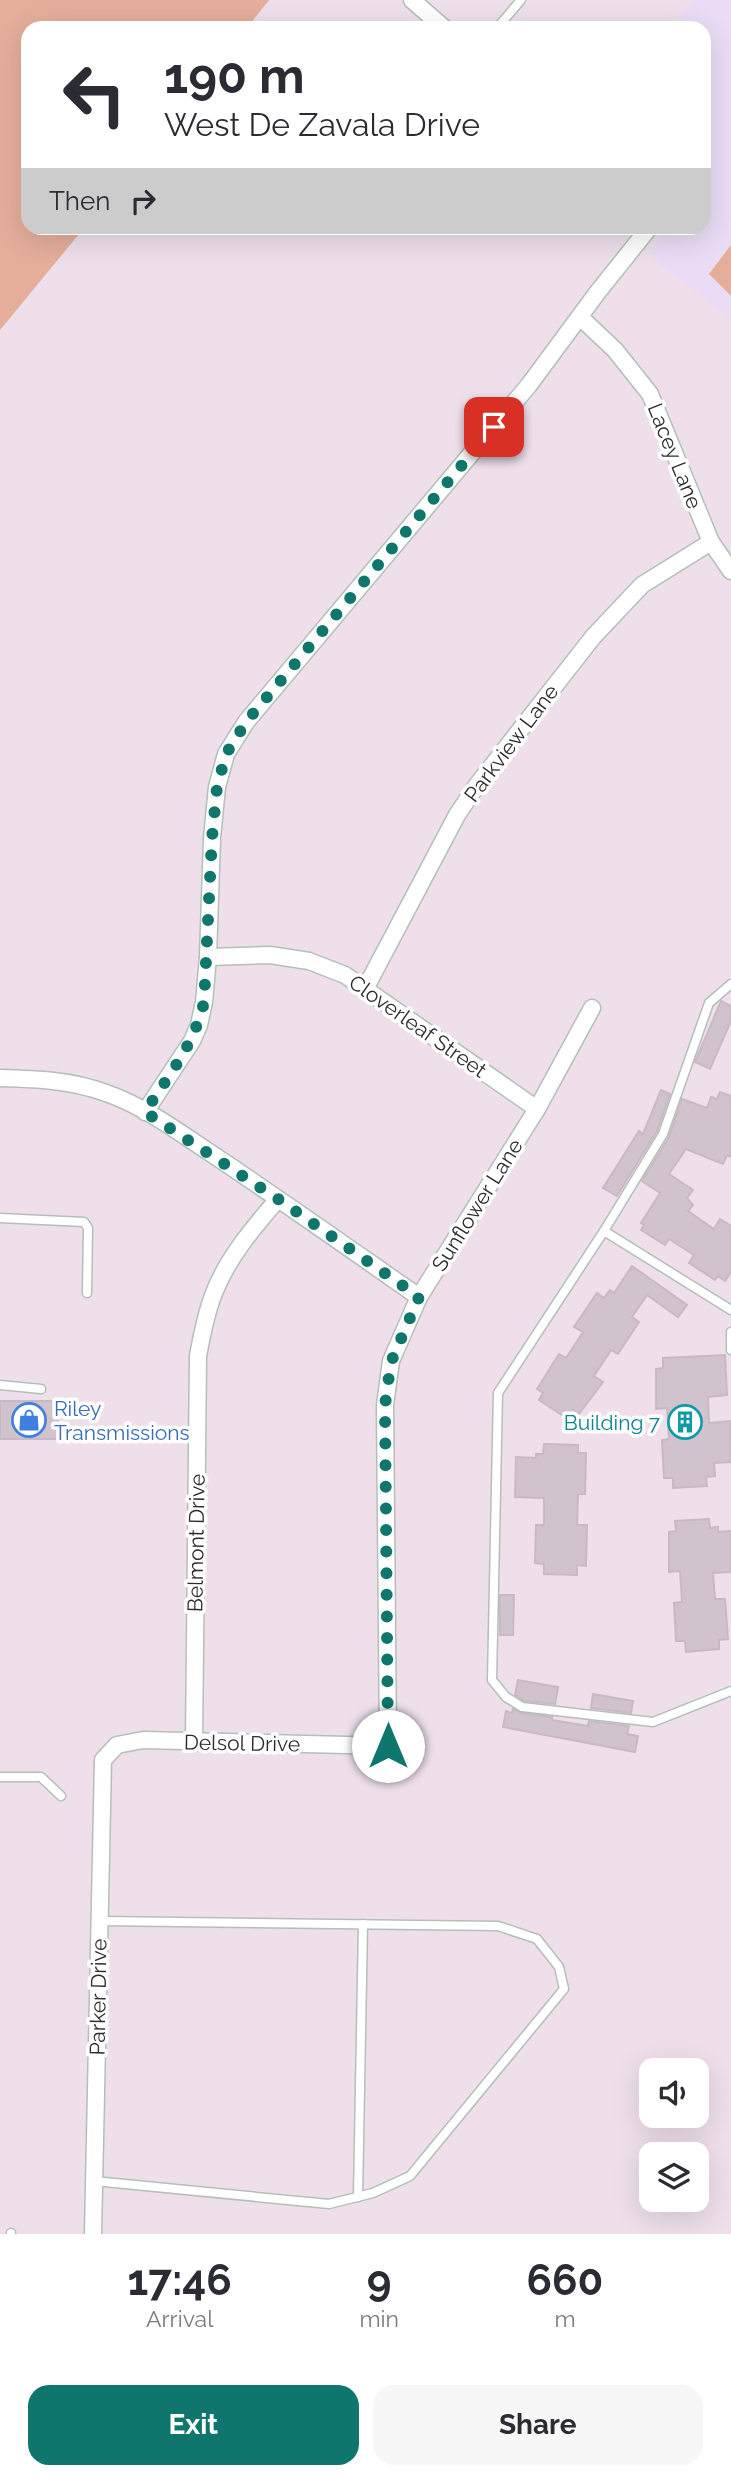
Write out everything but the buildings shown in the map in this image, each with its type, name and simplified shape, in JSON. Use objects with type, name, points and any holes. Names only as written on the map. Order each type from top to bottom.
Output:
[{"type":"street","points":[[412,0],[436,21]]},
{"type":"street","points":[[145,1112],[199,1025],[208,957],[212,838],[217,787],[226,754],[246,722],[529,385],[644,235]]},
{"type":"street","name":"Lacey Lane","points":[[580,317],[615,350],[650,394],[711,542],[731,571]]},
{"type":"street","name":"Parkview Lane","points":[[365,989],[457,815],[477,785],[593,637],[642,585],[711,542]]},
{"type":"street","name":"Cloverleaf Street","points":[[208,957],[270,955],[309,961],[345,975],[537,1109]]},
{"type":"street","name":"Sunflower Lane","points":[[388,1746],[385,1405],[391,1362],[419,1297],[537,1109],[592,1008]]},
{"type":"street","points":[[0,1078],[44,1079],[78,1084],[108,1093],[145,1112],[278,1199],[419,1297]]},
{"type":"street","name":"Belmont Drive","points":[[194,1742],[198,1356],[205,1320],[215,1290],[244,1240],[278,1199]]},
{"type":"street","name":"Delsol Drive","points":[[103,1760],[117,1745],[143,1740],[388,1746]]},
{"type":"street","name":"Parker Drive","points":[[93,2234],[103,1760]]},
{"type":"lane","points":[[503,21],[521,0]]},
{"type":"lane","points":[[731,984],[709,1003],[663,1134],[604,1231],[498,1393],[492,1680],[506,1697],[522,1707],[653,1722],[731,1691]]},
{"type":"lane","points":[[0,1218],[84,1222],[88,1228],[87,1293]]},
{"type":"lane","points":[[604,1231],[731,1310]]},
{"type":"lane","points":[[731,1332],[731,1350]]},
{"type":"lane","points":[[0,1385],[41,1389]]},
{"type":"lane","points":[[0,1777],[41,1777],[61,1797]]},
{"type":"lane","points":[[94,2181],[329,2204],[373,2193],[410,2176],[564,1989],[559,1967],[537,1939],[498,1926],[100,1920]]},
{"type":"lane","points":[[358,2197],[363,1924]]},
{"type":"shaded area","points":[[0,0],[269,0],[252,21],[21,21],[21,235],[78,235],[0,330]]},
{"type":"shaded area","points":[[694,0],[731,0],[731,319],[648,254],[663,235],[711,235],[711,21],[677,21]]},
{"type":"shaded area","points":[[731,245],[731,296],[709,274]]},
{"type":"place","name":"Riley Transmissions","points":[[29,1420]]},
{"type":"place","name":"Building 7","points":[[685,1422]]},
{"type":"route","points":[[388,1746],[385,1405],[391,1362],[419,1297],[164,1122],[145,1112],[199,1025],[208,957],[212,838],[217,787],[226,754],[246,722],[494,427]]}]
